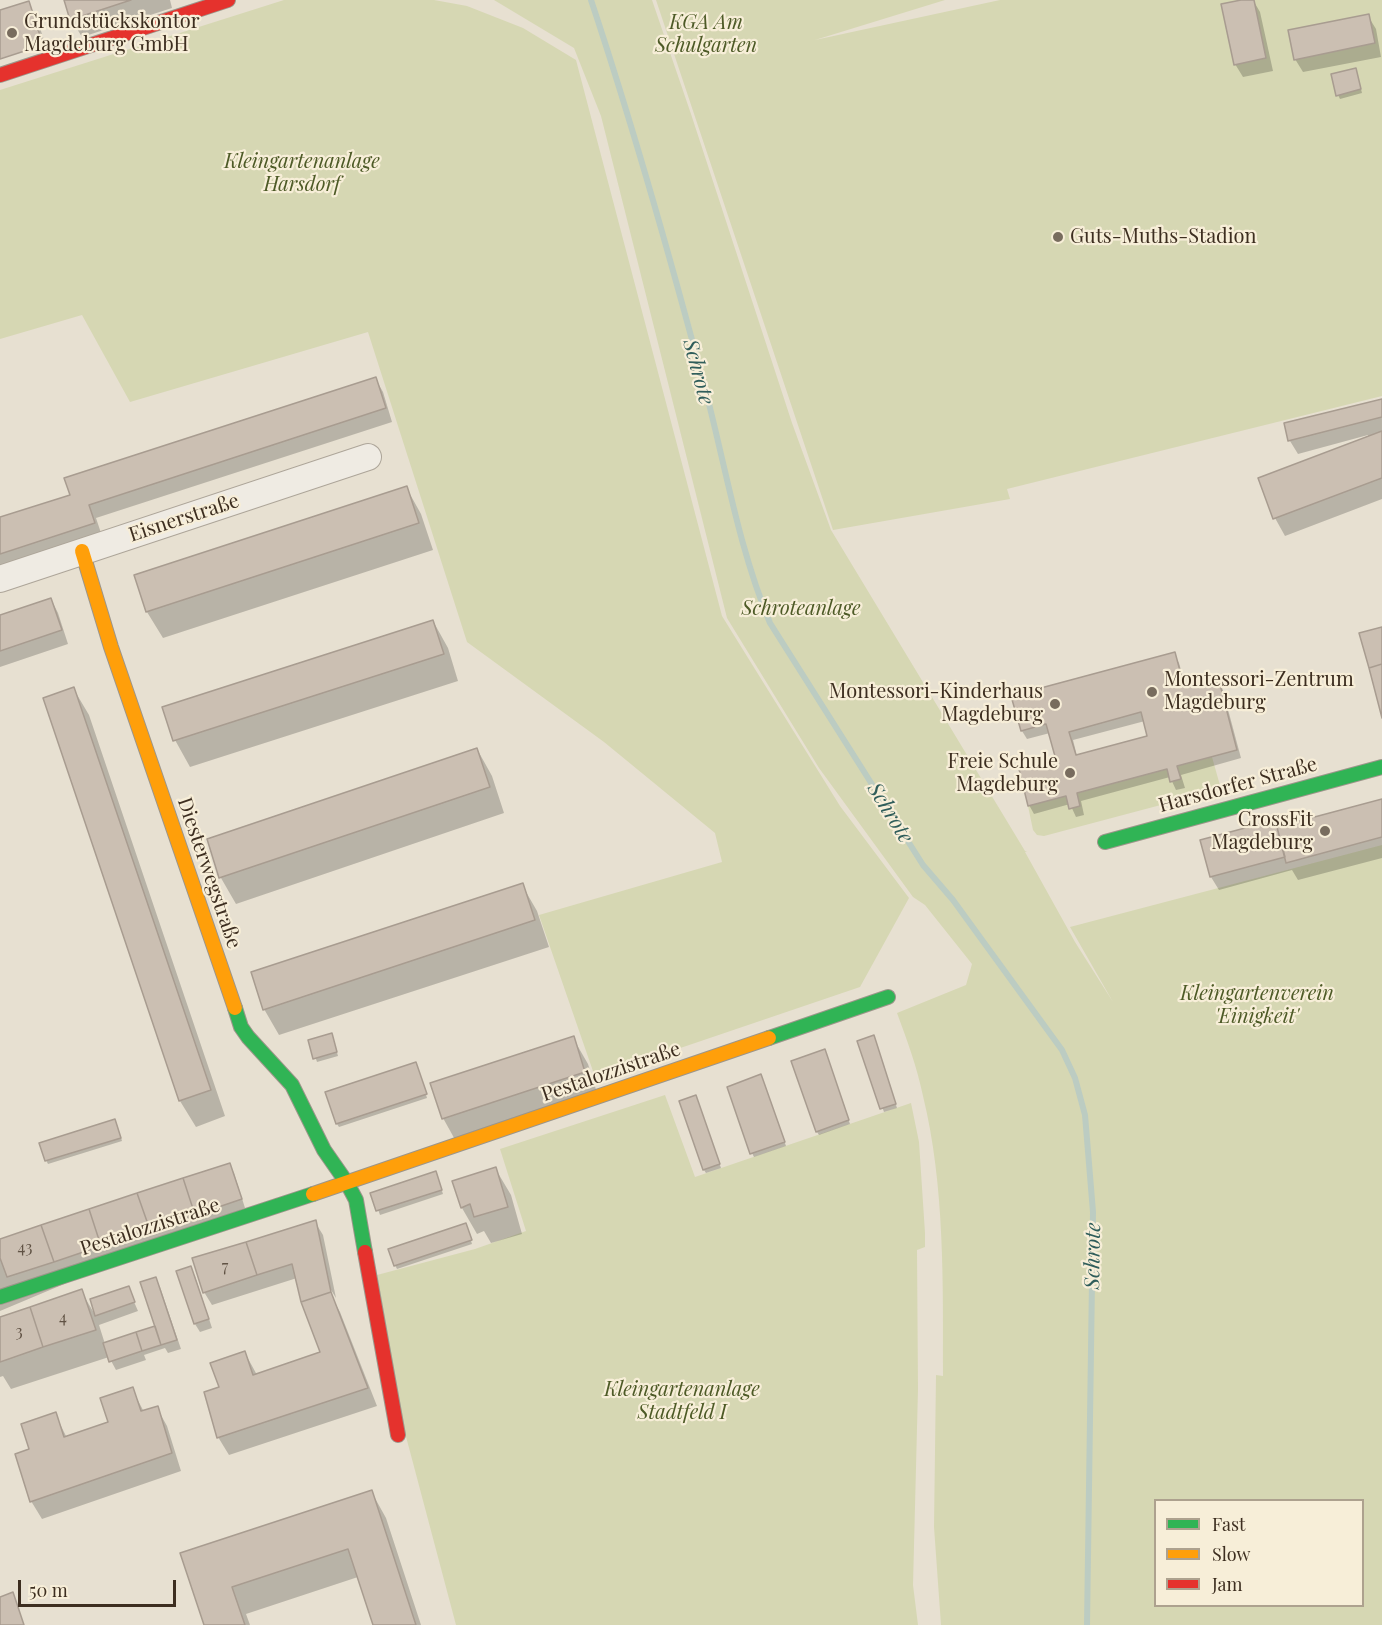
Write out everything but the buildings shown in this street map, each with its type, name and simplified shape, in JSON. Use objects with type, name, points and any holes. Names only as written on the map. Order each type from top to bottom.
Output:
[{"type":"street","points":[[0,75],[228,0]]},
{"type":"street","name":"Eisnerstraße","points":[[0,579],[368,458]]},
{"type":"street","name":"Diesterwegstraße","points":[[82,551],[111,647],[241,1027],[292,1085],[324,1150],[347,1183]]},
{"type":"street","name":"Harsdorfer Straße","points":[[1105,842],[1382,767]]},
{"type":"street","name":"Pestalozzistraße","points":[[0,1297],[347,1183],[888,997]]},
{"type":"street","points":[[347,1183],[358,1207],[398,1435]]},
{"type":"green space","name":"Kleingartenanlage Harsdorf","points":[[284,0],[434,0],[467,6],[523,28],[576,60],[722,616],[840,806],[909,898],[860,987],[595,1077],[539,915],[722,862],[715,833],[604,742],[467,642],[368,332],[130,402],[82,315],[0,339],[0,90]]},
{"type":"green space","points":[[494,0],[652,0],[792,423],[831,530],[1027,851],[1025,852],[1075,942],[1113,1002],[1070,927],[1382,845],[1382,1625],[941,1625],[934,1527],[936,1375],[943,1376],[939,1200],[923,1096],[915,1064],[897,1013],[966,985],[972,964],[925,905],[913,897],[819,768],[727,618],[601,116],[574,48]]},
{"type":"green space","name":"Guts-Muths-Stadion","points":[[656,0],[945,0],[815,40],[1000,0],[1382,0],[1382,396],[1007,489],[1010,499],[833,530]]},
{"type":"green space","points":[[1212,757],[1221,789],[1044,836],[1037,835],[1033,830],[1028,806],[1066,796],[1069,809],[1080,806],[1077,793],[1167,769],[1171,782],[1181,779],[1177,766]]},
{"type":"green space","name":"Kleingartenanlage Stadtfeld I","points":[[665,1095],[695,1177],[911,1103],[919,1142],[925,1233],[925,1247],[917,1250],[918,1389],[913,1585],[918,1625],[456,1625],[404,1429],[377,1275],[475,1249],[526,1231],[500,1149]]},
{"type":"waterway","name":"Schrote","points":[[591,0],[652,195],[706,392],[741,538],[770,623],[923,865],[953,900],[1062,1050],[1075,1078],[1085,1115],[1093,1212],[1087,1625]]},
{"type":"traffic: fast","points":[[1105,842],[1382,767]]},
{"type":"traffic: fast","points":[[769,1038],[888,997]]},
{"type":"traffic: fast","points":[[235,1008],[241,1027],[248,1037],[292,1085],[324,1150],[347,1183],[356,1200],[365,1252]]},
{"type":"traffic: fast","points":[[0,1297],[313,1194]]},
{"type":"traffic: slow","points":[[82,551],[111,647],[235,1008]]},
{"type":"traffic: slow","points":[[313,1194],[769,1038]]},
{"type":"traffic: jam","points":[[0,75],[228,0]]},
{"type":"traffic: jam","points":[[365,1252],[398,1435]]},
{"type":"place","name":"Grundstückskontor Magdeburg GmbH","points":[[12,33]]},
{"type":"place","name":"Guts-Muths-Stadion","points":[[1058,237]]},
{"type":"place","name":"Montessori-Zentrum Magdeburg","points":[[1152,692]]},
{"type":"place","name":"Montessori-Kinderhaus Magdeburg","points":[[1055,704]]},
{"type":"place","name":"Freie Schule Magdeburg","points":[[1070,773]]},
{"type":"place","name":"CrossFit Magdeburg","points":[[1325,831]]},
{"type":"park label","name":"KGA Am Schulgarten","points":[[706,34]]},
{"type":"park label","name":"Schroteanlage","points":[[801,609]]},
{"type":"park label","name":"Kleingartenverein 'Einigkeit'","points":[[1257,1006]]}]
